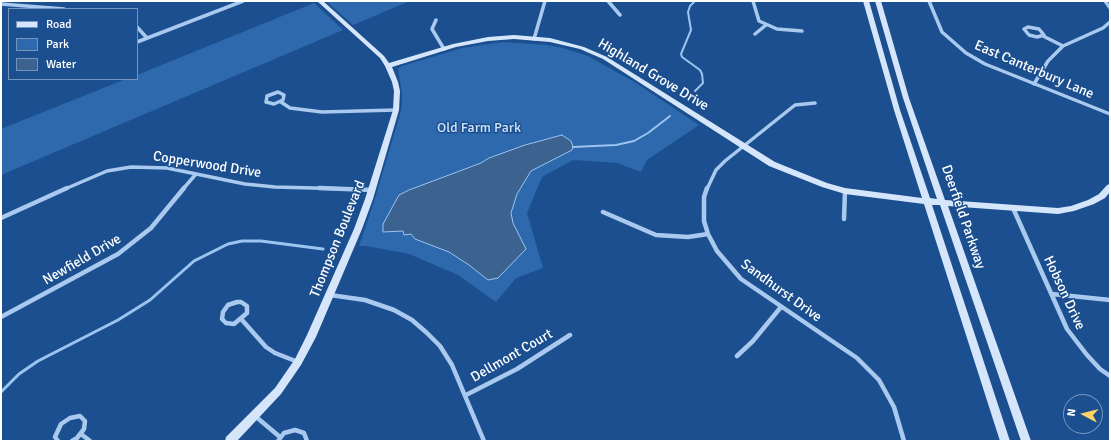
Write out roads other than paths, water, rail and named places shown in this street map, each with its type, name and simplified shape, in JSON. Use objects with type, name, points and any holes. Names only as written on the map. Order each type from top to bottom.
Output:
[{"type":"street","points":[[138,42],[244,1]]},
{"type":"street","name":"Thompson Boulevard","points":[[230,441],[278,390],[298,362],[330,295],[358,229],[372,190],[396,110],[397,91],[395,82],[382,57],[320,1]]},
{"type":"street","points":[[534,38],[545,1]]},
{"type":"street","points":[[608,1],[620,15]]},
{"type":"street","points":[[753,1],[759,21],[777,29],[802,32]]},
{"type":"street","name":"Deerfield Parkway","points":[[866,1],[897,110],[1005,441]]},
{"type":"street","name":"Deerfield Parkway","points":[[878,1],[906,98],[1026,441]]},
{"type":"street","name":"East Canterbury Lane","points":[[929,1],[939,27],[953,43],[966,53],[985,64],[1110,114]]},
{"type":"street","points":[[1106,1],[1110,8]]},
{"type":"street","points":[[1,4],[51,8]]},
{"type":"street","points":[[436,20],[432,29],[444,49]]},
{"type":"street","points":[[1034,84],[1048,61],[1063,46],[1103,28],[1110,22]]},
{"type":"street","points":[[755,34],[766,25]]},
{"type":"street","points":[[1043,36],[1044,33],[1039,29],[1032,27],[1024,29],[1026,33],[1033,36],[1043,36],[1063,46]]},
{"type":"street","points":[[138,28],[147,38]]},
{"type":"street","name":"Highland Grove Drive","points":[[388,66],[444,49],[488,39],[514,37],[534,38],[575,46],[606,58],[772,164],[825,185],[845,191],[927,201],[1039,211],[1071,209],[1091,202],[1102,196],[1110,187]]},
{"type":"street","points":[[281,102],[285,96],[281,92],[272,93],[265,99],[268,104],[281,102],[290,108],[322,112],[396,110]]},
{"type":"street","name":"Sandhurst Drive","points":[[815,103],[795,105],[725,161],[716,170],[707,187],[703,208],[708,234],[717,251],[741,279],[857,358],[871,371],[879,380],[894,406],[904,441]]},
{"type":"street","name":"Copperwood Drive","points":[[1,218],[88,179],[119,169],[157,167],[245,184],[275,187],[372,190]]},
{"type":"street","name":"Newfield Drive","points":[[1,317],[98,266],[137,240],[151,228],[196,174]]},
{"type":"street","points":[[844,219],[845,191]]},
{"type":"street","name":"Hobson Drive","points":[[1013,208],[1067,329],[1076,342],[1100,369],[1110,376]]},
{"type":"street","points":[[603,212],[656,235],[688,237],[708,234]]},
{"type":"street","points":[[1052,294],[1110,300]]},
{"type":"street","points":[[330,295],[365,300],[394,310],[412,320],[440,346],[452,365],[484,441]]},
{"type":"street","points":[[241,302],[248,309],[242,320],[230,324],[223,322],[222,315],[228,306],[241,302]]},
{"type":"street","points":[[736,356],[753,341],[782,307]]},
{"type":"street","points":[[242,320],[266,347],[298,362]]},
{"type":"street","name":"Dellmont Court","points":[[466,396],[517,369],[570,335]]},
{"type":"street","points":[[58,441],[55,437],[58,428],[65,420],[80,416],[85,421],[84,429],[81,434],[72,441]]},
{"type":"street","points":[[255,416],[279,439],[284,433],[295,430],[304,433],[307,441]]},
{"type":"street","points":[[81,434],[90,441]]},
{"type":"water","points":[[562,135],[571,141],[573,147],[572,150],[531,171],[517,194],[511,213],[513,223],[526,249],[498,278],[488,280],[449,252],[415,239],[411,234],[404,235],[403,231],[383,232],[383,224],[399,195],[481,163],[489,158],[525,145]]},
{"type":"waterway","points":[[695,1],[690,6],[688,12],[691,30],[681,54],[682,57],[700,70],[702,74],[703,83],[695,91]]},
{"type":"waterway","points":[[573,147],[616,145],[634,141],[648,133],[670,116]]},
{"type":"waterway","points":[[1,392],[19,374],[38,361],[118,320],[150,300],[194,261],[228,244],[242,241],[261,241],[323,249]]},
{"type":"park label","name":"Old Farm Park","points":[[479,128]]}]
